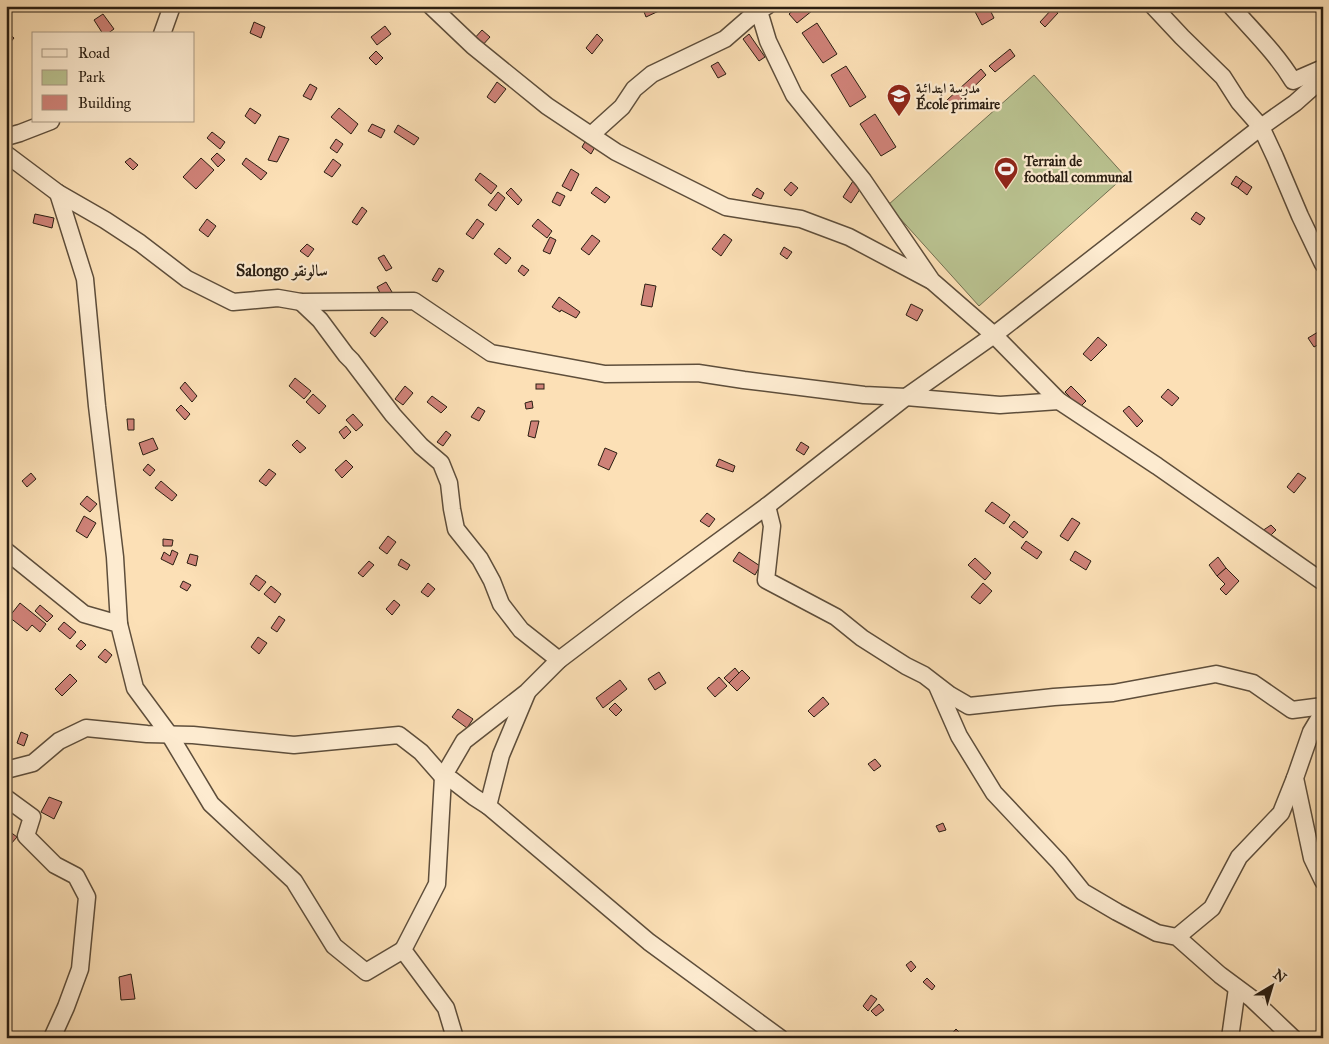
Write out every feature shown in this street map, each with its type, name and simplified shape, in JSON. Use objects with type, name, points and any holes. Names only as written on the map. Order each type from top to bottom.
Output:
[{"type":"street","points":[[163,32],[172,6]]},
{"type":"street","points":[[431,6],[473,46],[547,106],[616,152],[726,207],[801,219],[849,237],[932,281],[994,335],[1059,401],[1157,466],[1323,582]]},
{"type":"street","points":[[1153,6],[1182,38],[1223,77],[1238,102],[1261,127],[1323,264]]},
{"type":"street","points":[[1231,6],[1265,42],[1285,68],[1293,82],[1295,103]]},
{"type":"street","points":[[591,135],[622,107],[634,89],[652,74],[725,39],[763,9],[768,41],[794,95],[863,180],[932,281]]},
{"type":"street","points":[[1293,82],[1323,68]]},
{"type":"street","points":[[58,193],[85,279],[97,406],[115,557],[119,624],[135,688],[169,734],[211,804],[294,881],[334,946],[366,972],[403,950],[437,884],[443,777],[464,741],[527,692],[559,660],[767,506],[906,397],[994,335],[1261,127],[1295,103],[1323,78]]},
{"type":"street","points":[[6,137],[48,122]]},
{"type":"street","points":[[6,154],[58,193],[140,243],[187,279],[233,302],[278,298],[301,302],[414,301],[491,352],[605,374],[698,373],[864,395],[1000,405],[1059,401]]},
{"type":"street","points":[[301,302],[320,320],[393,415],[421,446],[441,463],[449,483],[456,529],[480,559],[492,581],[501,604],[521,630],[559,660]]},
{"type":"street","points":[[767,506],[772,526],[766,580],[836,617],[862,638],[924,675],[950,695],[969,706],[1113,693],[1216,674],[1253,683],[1292,710],[1323,706]]},
{"type":"street","points":[[6,551],[84,614],[119,624]]},
{"type":"street","points":[[936,684],[959,736],[994,793],[1059,862],[1084,892],[1157,933],[1177,937],[1220,976],[1251,998],[1293,1038]]},
{"type":"street","points":[[488,806],[501,755],[527,692]]},
{"type":"street","points":[[1177,937],[1212,908],[1239,857],[1280,813],[1296,778],[1311,732],[1321,712],[1323,712]]},
{"type":"street","points":[[6,770],[32,762],[59,741],[86,728],[122,732],[193,735],[294,745],[399,735],[421,752],[443,777],[452,780],[474,798],[488,806],[649,942],[780,1038]]},
{"type":"street","points":[[1296,778],[1312,858],[1323,881]]},
{"type":"street","points":[[6,798],[32,817],[26,836],[55,865],[76,876],[87,898],[80,969],[52,1038]]},
{"type":"street","points":[[403,950],[446,1008],[455,1038]]},
{"type":"street","points":[[1230,1038],[1237,988]]},
{"type":"green space","name":"Terrain de football communal","points":[[1034,75],[1125,176],[979,306],[888,205]]},
{"type":"building","points":[[649,6],[659,6],[661,10],[646,17],[643,9]]},
{"type":"building","points":[[798,6],[818,6],[797,23],[789,14]]},
{"type":"building","points":[[972,6],[988,6],[994,18],[982,25]]},
{"type":"building","points":[[1052,9],[1058,13],[1045,27],[1040,22]]},
{"type":"building","points":[[103,14],[114,29],[110,32],[102,32],[94,20]]},
{"type":"building","points":[[254,22],[265,27],[261,38],[250,33]]},
{"type":"building","points":[[817,23],[837,54],[823,63],[802,33]]},
{"type":"building","points":[[385,26],[391,34],[377,45],[371,37]]},
{"type":"building","points":[[482,30],[490,37],[481,47],[473,40]]},
{"type":"building","points":[[9,34],[14,38],[9,44],[6,42],[6,38]]},
{"type":"building","points":[[597,34],[603,40],[592,54],[586,48]]},
{"type":"building","points":[[749,34],[765,57],[759,61],[743,39]]},
{"type":"building","points":[[1010,49],[1015,56],[995,72],[989,66]]},
{"type":"building","points":[[376,51],[383,58],[376,65],[369,58]]},
{"type":"building","points":[[718,62],[726,74],[718,78],[711,66]]},
{"type":"building","points":[[846,66],[866,97],[850,107],[831,75]]},
{"type":"building","points":[[981,69],[986,75],[953,107],[947,100]]},
{"type":"building","points":[[497,82],[506,89],[495,103],[487,97]]},
{"type":"building","points":[[310,84],[317,88],[311,100],[303,96]]},
{"type":"building","points":[[250,108],[261,115],[255,124],[245,116]]},
{"type":"building","points":[[339,108],[358,124],[351,134],[331,117]]},
{"type":"building","points":[[875,114],[896,147],[881,156],[860,124]]},
{"type":"building","points":[[372,124],[385,130],[381,138],[368,131]]},
{"type":"building","points":[[398,125],[419,138],[414,145],[394,132]]},
{"type":"building","points":[[212,132],[225,142],[220,149],[207,138]]},
{"type":"building","points":[[279,136],[289,139],[277,162],[268,160]]},
{"type":"building","points":[[336,139],[343,144],[337,153],[330,148]]},
{"type":"building","points":[[586,140],[595,147],[591,154],[582,147]]},
{"type":"building","points":[[217,153],[225,160],[218,167],[211,159]]},
{"type":"building","points":[[130,158],[138,165],[133,170],[125,162]]},
{"type":"building","points":[[201,158],[214,170],[196,189],[183,177]]},
{"type":"building","points":[[246,158],[267,173],[261,180],[242,164]]},
{"type":"building","points":[[333,159],[341,165],[332,177],[324,172]]},
{"type":"building","points":[[571,169],[579,174],[571,191],[562,186]]},
{"type":"building","points":[[480,173],[497,186],[491,194],[475,180]]},
{"type":"building","points":[[1236,176],[1243,181],[1238,188],[1231,184]]},
{"type":"building","points":[[853,181],[862,186],[851,203],[843,197]]},
{"type":"building","points":[[1243,181],[1252,187],[1247,195],[1238,188]]},
{"type":"building","points":[[791,182],[798,188],[791,196],[784,190]]},
{"type":"building","points":[[596,187],[610,197],[605,203],[591,193]]},
{"type":"building","points":[[511,188],[522,200],[518,205],[506,193]]},
{"type":"building","points":[[757,188],[764,193],[761,199],[752,195]]},
{"type":"building","points":[[498,192],[505,198],[496,211],[488,205]]},
{"type":"building","points":[[557,192],[565,196],[560,206],[552,202]]},
{"type":"building","points":[[362,207],[367,211],[357,225],[352,222]]},
{"type":"building","points":[[1196,212],[1205,218],[1200,225],[1191,219]]},
{"type":"building","points":[[35,214],[54,218],[52,228],[33,223]]},
{"type":"building","points":[[207,219],[216,226],[208,237],[199,230]]},
{"type":"building","points":[[477,219],[484,224],[473,239],[466,234]]},
{"type":"building","points":[[538,219],[552,231],[547,238],[532,226]]},
{"type":"building","points":[[724,234],[732,240],[721,256],[712,249]]},
{"type":"building","points":[[592,235],[600,241],[589,255],[581,249]]},
{"type":"building","points":[[550,237],[556,240],[550,254],[543,251]]},
{"type":"building","points":[[307,244],[314,249],[308,257],[300,251]]},
{"type":"building","points":[[784,247],[792,252],[787,259],[780,254]]},
{"type":"building","points":[[499,248],[511,258],[506,264],[494,254]]},
{"type":"building","points":[[384,255],[392,268],[386,271],[378,258]]},
{"type":"building","points":[[522,265],[529,270],[524,276],[518,271]]},
{"type":"building","points":[[439,268],[444,271],[437,282],[432,280]]},
{"type":"building","points":[[386,282],[392,292],[382,297],[377,287]]},
{"type":"building","points":[[645,284],[656,286],[652,307],[641,305]]},
{"type":"building","points":[[559,297],[580,312],[576,318],[552,307]]},
{"type":"building","points":[[911,304],[923,310],[917,321],[906,315]]},
{"type":"building","points":[[382,317],[388,322],[375,337],[370,333]]},
{"type":"building","points":[[1323,329],[1323,342],[1314,347],[1308,338]]},
{"type":"building","points":[[1098,337],[1107,345],[1091,361],[1083,354]]},
{"type":"building","points":[[295,378],[311,391],[304,399],[289,386]]},
{"type":"building","points":[[185,382],[197,396],[192,402],[180,388]]},
{"type":"building","points":[[536,384],[544,384],[544,389],[536,389]]},
{"type":"building","points":[[405,386],[413,393],[403,405],[395,399]]},
{"type":"building","points":[[1071,386],[1086,401],[1080,407],[1065,392]]},
{"type":"building","points":[[1168,389],[1179,398],[1172,406],[1161,397]]},
{"type":"building","points":[[313,394],[326,406],[319,414],[306,402]]},
{"type":"building","points":[[432,396],[447,407],[441,413],[427,402]]},
{"type":"building","points":[[532,401],[533,408],[526,409],[525,403]]},
{"type":"building","points":[[181,405],[190,414],[185,420],[176,410]]},
{"type":"building","points":[[1129,406],[1143,421],[1137,427],[1123,411]]},
{"type":"building","points":[[478,407],[485,411],[479,421],[471,417]]},
{"type":"building","points":[[353,414],[363,425],[356,431],[346,420]]},
{"type":"building","points":[[127,419],[134,419],[134,430],[128,430]]},
{"type":"building","points":[[531,421],[539,421],[535,438],[528,436]]},
{"type":"building","points":[[346,426],[351,432],[344,439],[339,432]]},
{"type":"building","points":[[446,431],[451,435],[443,446],[437,442]]},
{"type":"building","points":[[153,438],[158,449],[143,455],[139,443]]},
{"type":"building","points":[[297,440],[306,448],[300,453],[292,445]]},
{"type":"building","points":[[801,442],[809,447],[804,455],[796,450]]},
{"type":"building","points":[[605,448],[617,453],[609,470],[598,465]]},
{"type":"building","points":[[719,459],[735,466],[733,472],[716,466]]},
{"type":"building","points":[[346,460],[353,467],[342,478],[335,470]]},
{"type":"building","points":[[148,464],[155,470],[150,476],[143,470]]},
{"type":"building","points":[[269,469],[276,474],[266,486],[259,481]]},
{"type":"building","points":[[31,473],[36,479],[27,487],[22,481]]},
{"type":"building","points":[[1298,473],[1306,478],[1294,493],[1287,487]]},
{"type":"building","points":[[161,481],[177,495],[172,501],[155,488]]},
{"type":"building","points":[[87,496],[97,504],[90,512],[80,504]]},
{"type":"building","points":[[992,502],[1010,515],[1004,524],[985,511]]},
{"type":"building","points":[[707,513],[715,519],[709,527],[700,521]]},
{"type":"building","points":[[84,516],[96,523],[87,538],[76,531]]},
{"type":"building","points":[[1072,518],[1080,523],[1068,541],[1060,536]]},
{"type":"building","points":[[1014,521],[1028,532],[1023,538],[1009,527]]},
{"type":"building","points":[[1271,525],[1276,530],[1269,537],[1262,531]]},
{"type":"building","points":[[388,536],[396,542],[387,554],[379,548]]},
{"type":"building","points":[[163,539],[173,540],[172,546],[163,546]]},
{"type":"building","points":[[1026,541],[1042,552],[1037,559],[1021,548]]},
{"type":"building","points":[[172,550],[178,553],[173,565],[161,559],[164,552],[170,556]]},
{"type":"building","points":[[1075,551],[1091,561],[1086,570],[1070,560]]},
{"type":"building","points":[[739,552],[760,566],[755,575],[733,561]]},
{"type":"building","points":[[190,554],[198,556],[196,566],[187,563]]},
{"type":"building","points":[[1218,557],[1226,568],[1217,576],[1209,565]]},
{"type":"building","points":[[975,558],[991,573],[985,580],[968,565]]},
{"type":"building","points":[[401,559],[410,565],[407,570],[398,565]]},
{"type":"building","points":[[369,561],[374,565],[363,577],[358,573]]},
{"type":"building","points":[[1226,568],[1239,581],[1226,595],[1220,589],[1225,584],[1217,576]]},
{"type":"building","points":[[256,575],[266,582],[259,591],[250,584]]},
{"type":"building","points":[[183,581],[191,585],[187,591],[180,587]]},
{"type":"building","points":[[428,583],[435,589],[428,597],[421,592]]},
{"type":"building","points":[[983,583],[992,591],[980,604],[971,597]]},
{"type":"building","points":[[271,586],[281,594],[275,603],[264,594]]},
{"type":"building","points":[[394,600],[400,605],[392,615],[386,609]]},
{"type":"building","points":[[20,603],[46,624],[40,632],[32,625],[27,631],[9,617]]},
{"type":"building","points":[[40,605],[53,616],[47,622],[35,611]]},
{"type":"building","points":[[279,616],[285,620],[277,632],[271,628]]},
{"type":"building","points":[[64,622],[76,632],[70,639],[58,629]]},
{"type":"building","points":[[258,637],[267,643],[259,654],[251,647]]},
{"type":"building","points":[[81,640],[86,645],[81,650],[76,646]]},
{"type":"building","points":[[105,649],[112,655],[106,663],[98,657]]},
{"type":"building","points":[[735,668],[739,673],[729,683],[724,678]]},
{"type":"building","points":[[742,670],[750,678],[737,691],[729,683]]},
{"type":"building","points":[[659,672],[666,683],[655,690],[648,679]]},
{"type":"building","points":[[70,674],[77,681],[62,696],[55,689]]},
{"type":"building","points":[[719,677],[727,686],[715,697],[707,688]]},
{"type":"building","points":[[620,680],[627,689],[603,708],[596,698]]},
{"type":"building","points":[[823,697],[829,704],[814,717],[808,711]]},
{"type":"building","points":[[615,703],[622,710],[616,716],[609,709]]},
{"type":"building","points":[[458,709],[473,719],[467,728],[452,717]]},
{"type":"building","points":[[21,732],[28,735],[24,746],[17,743]]},
{"type":"building","points":[[875,759],[881,766],[874,771],[868,764]]},
{"type":"building","points":[[49,797],[62,802],[54,819],[41,812]]},
{"type":"building","points":[[943,823],[946,830],[939,832],[936,826]]},
{"type":"building","points":[[9,831],[17,837],[10,845],[6,842],[6,835]]},
{"type":"building","points":[[911,961],[916,967],[911,972],[906,965]]},
{"type":"building","points":[[131,974],[135,999],[121,1000],[119,977]]},
{"type":"building","points":[[927,978],[935,986],[932,990],[923,982]]},
{"type":"building","points":[[871,995],[877,999],[868,1011],[863,1006]]},
{"type":"building","points":[[879,1004],[884,1010],[876,1016],[871,1011]]},
{"type":"building","points":[[956,1029],[965,1038],[948,1038]]},
{"type":"place","name":"مدرسة ابتدائية École primaire","points":[[899,117]]},
{"type":"place","name":"Terrain de football communal","points":[[1006,190]]},
{"type":"district","name":"Salongo سالونقو","points":[[282,270]]}]
